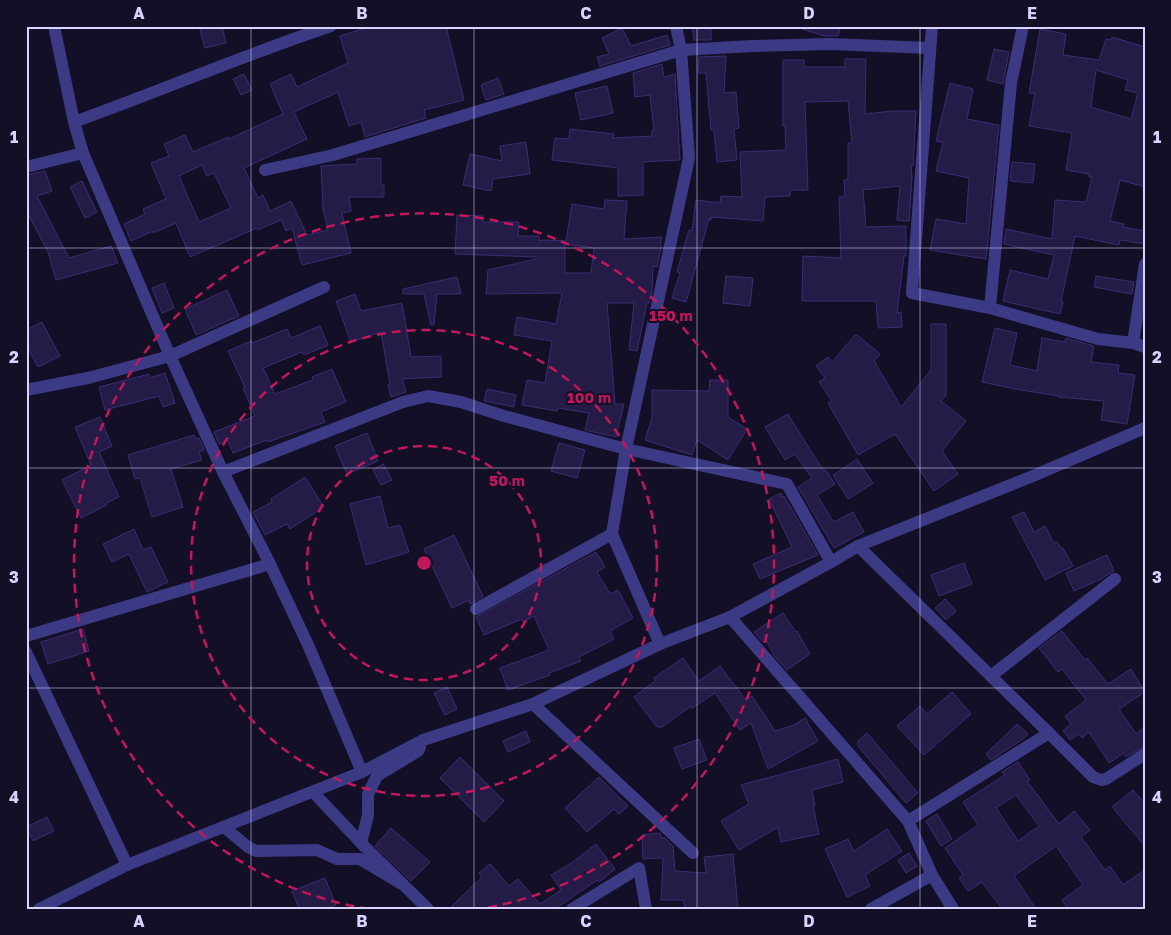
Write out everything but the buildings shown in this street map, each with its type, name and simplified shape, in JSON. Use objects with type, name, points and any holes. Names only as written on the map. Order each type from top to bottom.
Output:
[{"type":"street","points":[[54,26],[74,122],[83,153],[170,356],[223,472],[270,564],[309,647],[362,772]]},
{"type":"street","points":[[74,122],[151,94],[219,66],[331,26]]},
{"type":"street","points":[[660,644],[612,534],[626,449],[690,158],[681,50],[676,26]]},
{"type":"street","points":[[932,26],[912,293],[990,308],[1098,339],[1139,345],[1145,264]]},
{"type":"street","points":[[990,308],[1011,83],[1023,26]]},
{"type":"street","points":[[265,170],[334,155],[681,50],[830,44],[930,48]]},
{"type":"street","points":[[26,166],[83,153]]},
{"type":"street","points":[[26,390],[88,378],[170,356],[324,287]]},
{"type":"street","points":[[223,472],[403,402],[428,396],[461,402],[504,416],[626,449],[787,484],[831,562]]},
{"type":"street","points":[[39,909],[127,865],[362,772],[422,740],[533,704],[660,644],[730,617],[858,546],[1033,476],[1145,428]]},
{"type":"street","points":[[476,609],[612,534]]},
{"type":"street","points":[[858,546],[1093,777],[1101,780],[1106,779],[1145,754]]},
{"type":"street","points":[[26,636],[270,564]]},
{"type":"street","points":[[991,676],[1115,579]]},
{"type":"street","points":[[730,617],[908,821],[932,875],[953,909]]},
{"type":"street","points":[[26,652],[127,865]]},
{"type":"street","points":[[533,704],[693,852]]},
{"type":"street","points":[[908,821],[1049,733]]},
{"type":"street","points":[[361,843],[368,815],[368,794],[377,776],[418,750],[422,740]]},
{"type":"street","points":[[313,792],[361,843],[428,909]]},
{"type":"street","points":[[224,828],[256,851],[317,850],[337,859],[360,859],[402,884]]},
{"type":"street","points":[[572,909],[639,868],[646,909]]},
{"type":"street","points":[[871,909],[932,875]]}]
